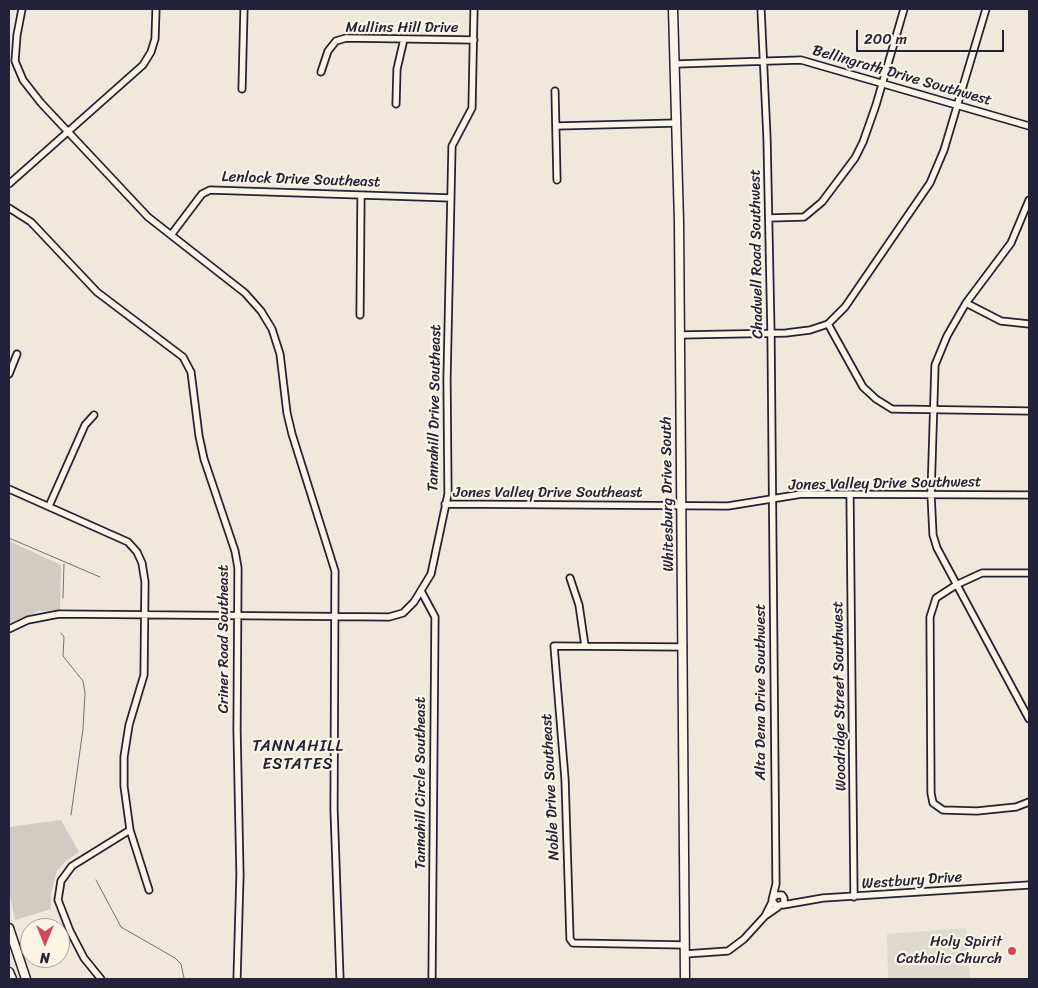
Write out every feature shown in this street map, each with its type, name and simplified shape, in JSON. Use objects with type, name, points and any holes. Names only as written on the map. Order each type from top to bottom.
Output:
[{"type":"main road","name":"Whitesburg Drive South","points":[[673,9],[676,64],[680,335],[685,979]]},
{"type":"main road","points":[[9,928],[26,979]]},
{"type":"main road","points":[[9,972],[12,979]]},
{"type":"street","points":[[22,9],[15,61],[23,80],[67,132],[148,217],[245,293],[261,311],[272,329],[280,354],[286,405],[292,434],[335,571],[334,809],[340,979]]},
{"type":"street","points":[[9,184],[143,65],[151,52],[155,39],[156,9]]},
{"type":"street","points":[[242,89],[244,9]]},
{"type":"street","name":"Tannahill Drive Southeast","points":[[9,629],[44,615],[389,617],[402,613],[421,591],[431,574],[448,494],[447,379],[452,146],[472,108],[474,9]]},
{"type":"street","name":"Chadwell Road Southwest","points":[[761,9],[769,218],[773,499]]},
{"type":"street","points":[[769,218],[804,217],[822,202],[855,158],[864,142],[904,9]]},
{"type":"street","points":[[680,335],[810,330],[828,324],[845,307],[930,183],[957,105],[986,9]]},
{"type":"street","name":"Mullins Hill Drive","points":[[321,72],[328,51],[336,41],[362,38],[474,40]]},
{"type":"street","points":[[396,104],[397,69],[404,39]]},
{"type":"street","name":"Bellingrath Drive Southwest","points":[[676,64],[801,60],[1029,126]]},
{"type":"street","points":[[555,91],[558,180]]},
{"type":"street","points":[[556,126],[677,123]]},
{"type":"street","name":"Lenlock Drive Southeast","points":[[171,235],[202,194],[210,190],[451,198]]},
{"type":"street","points":[[360,315],[361,196]]},
{"type":"street","points":[[1029,200],[1026,219],[1011,243],[966,303],[947,336],[935,365],[932,409],[931,494],[935,541],[956,585],[1029,719]]},
{"type":"street","name":"Criner Road Southeast","points":[[9,208],[31,222],[97,292],[183,357],[191,372],[199,436],[204,459],[235,551],[238,568],[237,730],[240,875],[237,979]]},
{"type":"street","points":[[966,303],[1001,321],[1029,324]]},
{"type":"street","points":[[828,324],[863,388],[876,400],[892,408],[1029,411]]},
{"type":"street","points":[[9,374],[18,354]]},
{"type":"street","points":[[48,506],[85,425],[94,415]]},
{"type":"street","points":[[9,489],[128,542],[133,546],[145,570],[144,675],[129,725],[124,757],[124,786],[130,830],[149,890]]},
{"type":"street","name":"Jones Valley Drive Southwest","points":[[682,506],[728,506],[802,494],[1029,495]]},
{"type":"street","name":"Woodridge Street Southwest","points":[[850,494],[854,897]]},
{"type":"street","name":"Alta Dena Drive Southwest","points":[[772,900],[776,884],[773,499]]},
{"type":"street","name":"Jones Valley Drive Southeast","points":[[445,504],[682,506]]},
{"type":"street","points":[[1029,573],[982,573],[956,585],[936,598],[930,617],[931,793],[933,802],[943,810],[977,811],[1016,807],[1029,802]]},
{"type":"street","points":[[570,578],[579,605],[586,646]]},
{"type":"street","name":"Tannahill Circle Southeast","points":[[421,591],[434,617],[432,979]]},
{"type":"street","name":"Noble Drive Southeast","points":[[683,647],[554,646],[565,780],[570,939],[573,943],[685,945]]},
{"type":"street","points":[[101,979],[84,958],[70,931],[58,900],[60,881],[72,866],[130,830]]},
{"type":"street","name":"Alta Dena Drive Southwest","points":[[776,884],[783,896]]},
{"type":"street","name":"Westbury Drive","points":[[685,954],[728,951],[744,939],[765,916],[780,906],[797,901],[1029,885]]},
{"type":"street","points":[[776,895],[783,896],[780,906],[772,900],[776,895]]},
{"type":"street","name":"Westbury Drive","points":[[783,896],[797,901]]},
{"type":"street","name":"Westbury Drive","points":[[765,916],[772,900]]},
{"type":"shaded area","points":[[9,541],[61,565],[60,610],[39,611],[9,623]]},
{"type":"shaded area","points":[[61,820],[79,852],[66,861],[57,871],[51,893],[51,909],[15,920],[9,891],[9,827]]},
{"type":"shaded area","points":[[966,928],[970,979],[888,979],[887,934]]},
{"type":"waterway","points":[[9,538],[100,577]]},
{"type":"waterway","points":[[63,598],[64,564]]},
{"type":"waterway","points":[[61,633],[64,637],[63,656],[83,681],[85,693],[83,729],[71,815]]},
{"type":"waterway","points":[[96,880],[121,927],[175,958],[181,964],[184,978]]},
{"type":"place","name":"Holy Spirit Catholic Church","points":[[1012,951]]},
{"type":"district","name":"TANNAHILL ESTATES","points":[[298,756]]}]
